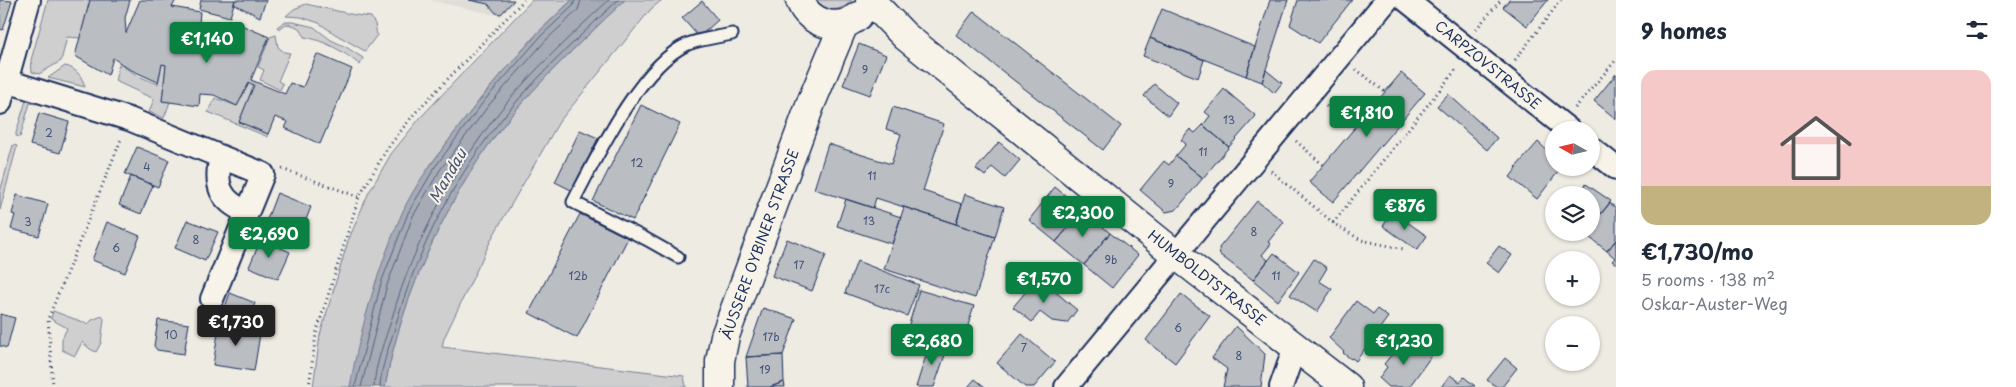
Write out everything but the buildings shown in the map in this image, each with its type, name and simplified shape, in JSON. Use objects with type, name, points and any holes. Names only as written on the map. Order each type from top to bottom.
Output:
[{"type":"main road","points":[[800,0],[806,11],[851,13]]},
{"type":"main road","name":"HUMBOLDTSTRASSE","points":[[851,13],[905,36],[1175,254],[1346,387]]},
{"type":"main road","name":"ÄUSSERE OYBINER STRASSE","points":[[720,387],[720,361],[726,336],[811,103],[851,13]]},
{"type":"street","points":[[0,104],[3,80],[29,0]]},
{"type":"street","points":[[1066,387],[1387,0]]},
{"type":"street","name":"CARPZOVSTRASSE","points":[[1406,0],[1558,121]]},
{"type":"street","points":[[3,80],[129,119],[263,174],[212,299]]},
{"type":"street","points":[[1600,155],[1616,168]]},
{"type":"street","points":[[221,157],[218,183],[221,195],[239,209],[247,212]]},
{"type":"street","points":[[1281,387],[1295,347]]},
{"type":"lane","points":[[678,257],[572,202],[610,133],[645,81],[666,58],[688,44],[732,34]]},
{"type":"path","points":[[309,387],[316,334],[359,197],[387,149],[414,114],[524,0]]},
{"type":"path","points":[[1333,223],[1467,48],[1501,0]]},
{"type":"path","points":[[1502,76],[1561,0]]},
{"type":"path","points":[[1340,57],[1385,92]]},
{"type":"path","points":[[1570,121],[1616,60]]},
{"type":"path","points":[[1310,93],[1354,129]]},
{"type":"path","points":[[53,387],[48,319],[129,119]]},
{"type":"path","points":[[1280,128],[1323,165]]},
{"type":"path","points":[[1255,158],[1333,223],[1361,240],[1404,249]]},
{"type":"path","points":[[263,174],[278,168],[359,197]]},
{"type":"shaded area","points":[[48,0],[90,0],[80,38],[67,37],[61,61],[39,74],[32,72],[31,60]]},
{"type":"shaded area","points":[[429,0],[517,0],[501,16]]},
{"type":"shaded area","points":[[532,0],[572,0],[538,32],[481,98],[431,164],[376,281],[350,387],[313,387],[320,335],[348,241],[368,194],[391,154],[420,118]]},
{"type":"shaded area","points":[[625,0],[662,0],[651,9],[559,122],[493,236],[444,338],[442,347],[684,376],[686,387],[385,387],[403,316],[416,280],[431,245],[468,176],[488,145],[523,101]]},
{"type":"shaded area","points":[[816,0],[852,0],[839,9],[829,9]]},
{"type":"shaded area","points":[[306,4],[371,17],[375,24],[377,35],[365,51],[319,23],[301,17],[286,16],[294,9]]},
{"type":"shaded area","points":[[284,22],[314,27],[331,40],[363,58],[360,65],[334,47],[304,37],[300,29],[295,26],[286,24],[279,29],[277,27]]},
{"type":"shaded area","points":[[276,35],[278,47],[284,52],[290,53],[278,81],[283,84],[280,90],[260,80],[264,70],[258,67],[270,37]]},
{"type":"shaded area","points":[[119,64],[138,76],[158,84],[162,64],[166,65],[162,101],[170,102],[164,118],[149,112],[154,99],[115,81]]},
{"type":"shaded area","points":[[65,66],[78,73],[85,87],[48,78]]},
{"type":"shaded area","points":[[249,83],[254,85],[239,122],[268,134],[268,137],[208,112],[215,98],[237,106]]},
{"type":"shaded area","points":[[28,94],[36,97],[36,104],[30,103],[20,137],[16,136],[16,133]]},
{"type":"shaded area","points":[[13,145],[17,146],[0,210],[0,192]]},
{"type":"shaded area","points":[[53,311],[88,324],[102,316],[104,319],[101,343],[96,352],[82,342],[75,356],[62,350],[62,339],[67,328],[51,319]]},
{"type":"water","name":"Mandau","points":[[572,0],[625,0],[523,101],[488,145],[468,176],[431,245],[416,280],[403,316],[385,387],[350,387],[359,343],[378,277],[393,234],[412,193],[438,154],[494,83],[539,32]]}]
